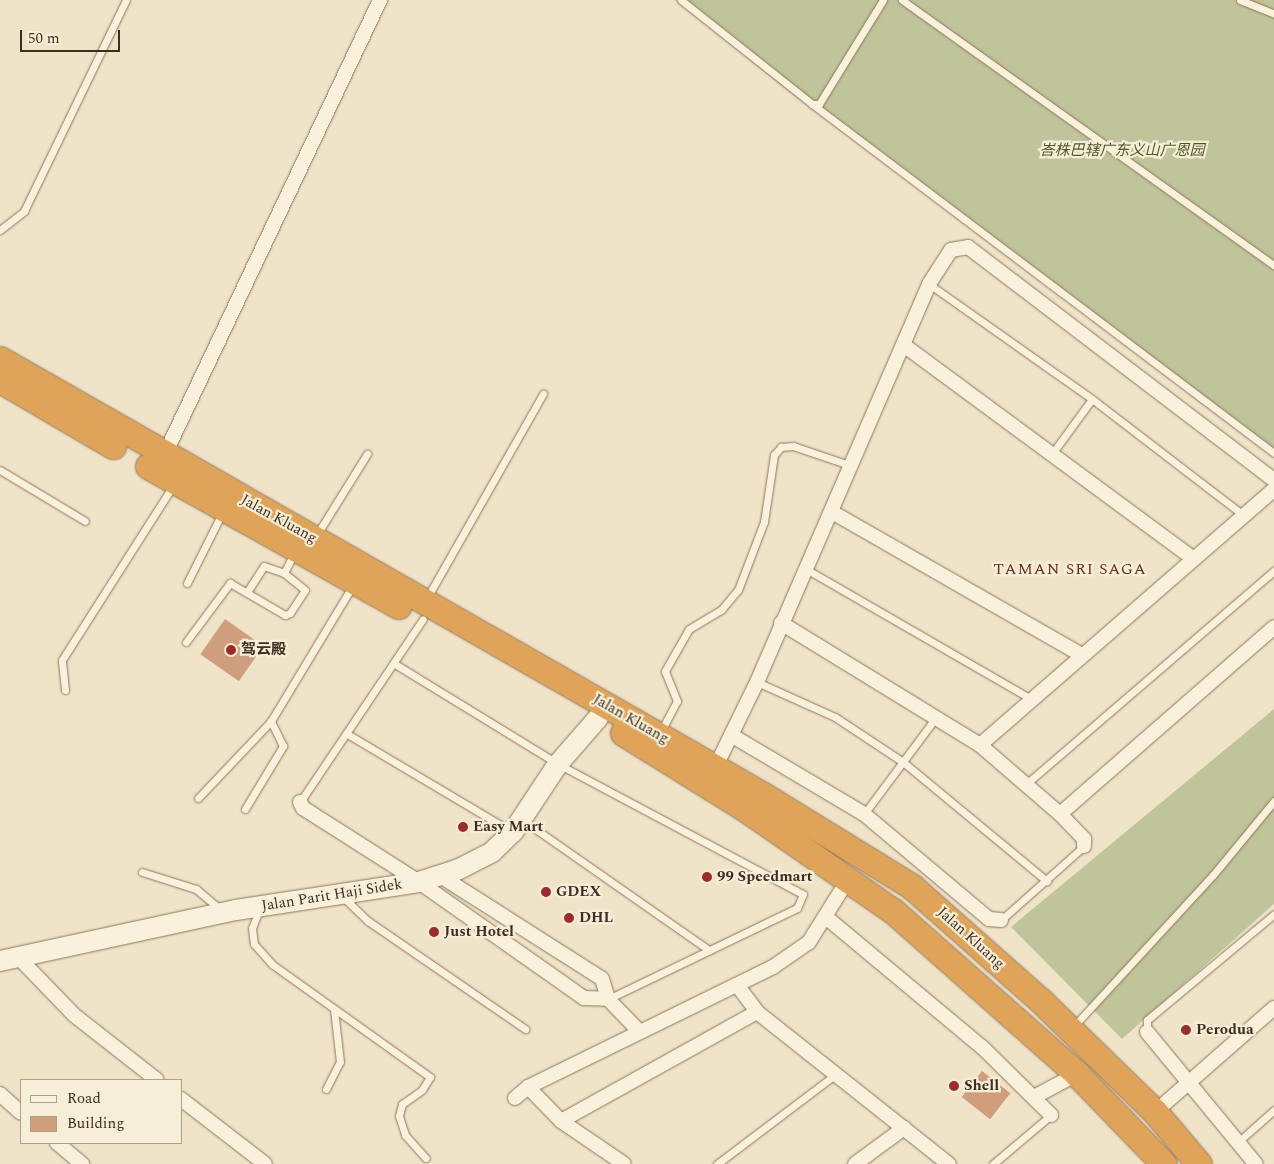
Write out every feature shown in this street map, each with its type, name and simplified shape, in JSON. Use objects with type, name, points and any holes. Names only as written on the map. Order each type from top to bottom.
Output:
[{"type":"highway","name":"Jalan Kluang","points":[[0,359],[164,456],[305,544],[424,611],[659,735],[911,886],[951,918],[1040,1000],[1155,1112],[1199,1164]]},
{"type":"highway","name":"Jalan Kluang","points":[[0,380],[175,481],[223,511],[305,544],[354,582],[424,611],[598,718],[848,878],[893,911],[1015,1016],[1077,1074],[1164,1164]]},
{"type":"highway","points":[[893,911],[911,913],[920,906],[911,886]]},
{"type":"highway","points":[[1015,1016],[1010,1000],[1013,996],[1040,1000]]},
{"type":"street","points":[[164,456],[380,0]]},
{"type":"street","points":[[715,768],[757,682],[781,623],[905,346],[929,284],[951,250],[968,247],[1274,480]]},
{"type":"street","points":[[905,346],[1054,451],[1192,557]]},
{"type":"street","points":[[980,745],[1192,557],[1274,489]]},
{"type":"street","points":[[832,512],[1082,655]]},
{"type":"street","points":[[781,623],[938,716],[980,745],[1060,814],[1084,839],[1084,846]]},
{"type":"street","points":[[1060,814],[1274,627]]},
{"type":"street","name":"Jalan Parit Haji Sidek","points":[[9,960],[261,905],[419,882],[439,875],[492,852],[518,827],[558,764],[598,718]]},
{"type":"street","points":[[731,735],[864,814],[989,919],[1001,920]]},
{"type":"street","points":[[300,802],[303,808],[419,882],[584,998],[608,999]]},
{"type":"street","points":[[439,875],[602,979],[608,999],[640,1032]]},
{"type":"street","points":[[515,1098],[528,1087],[737,985],[809,942],[827,918],[848,878]]},
{"type":"street","points":[[951,918],[969,902]]},
{"type":"street","points":[[827,918],[1034,1097],[1051,1115]]},
{"type":"street","points":[[9,960],[74,1015],[156,1079]]},
{"type":"street","points":[[737,985],[758,1012],[949,1164]]},
{"type":"street","points":[[1155,1112],[1274,1008]]},
{"type":"street","points":[[561,1121],[758,1012]]},
{"type":"street","points":[[1147,1032],[1256,1164]]},
{"type":"street","points":[[1034,1097],[1077,1074]]},
{"type":"street","points":[[528,1087],[561,1121],[624,1164]]},
{"type":"street","points":[[0,1094],[20,1112]]},
{"type":"street","points":[[182,1100],[265,1164]]},
{"type":"street","points":[[855,1164],[904,1128]]},
{"type":"street","points":[[58,1144],[82,1164]]},
{"type":"lane","points":[[0,230],[24,211],[126,0]]},
{"type":"lane","points":[[681,0],[812,104],[1274,454]]},
{"type":"lane","points":[[812,104],[825,100],[883,0]]},
{"type":"lane","points":[[902,0],[1274,265]]},
{"type":"lane","points":[[1240,0],[1274,14]]},
{"type":"lane","points":[[929,284],[1092,399],[1242,514]]},
{"type":"lane","points":[[300,802],[349,735],[395,664],[544,394]]},
{"type":"lane","points":[[1054,451],[1092,399]]},
{"type":"lane","points":[[659,735],[677,701],[665,671],[689,630],[721,610],[738,590],[764,522],[774,455],[781,447],[794,446],[852,466]]},
{"type":"lane","points":[[284,573],[367,454]]},
{"type":"lane","points":[[0,470],[85,521]]},
{"type":"lane","points":[[65,690],[62,660],[175,481]]},
{"type":"lane","points":[[187,583],[223,511]]},
{"type":"lane","points":[[186,642],[226,584],[248,592],[285,616],[304,590],[284,573],[264,566],[248,592]]},
{"type":"lane","points":[[806,569],[1031,699]]},
{"type":"lane","points":[[1026,784],[1274,571]]},
{"type":"lane","points":[[198,798],[271,721],[354,582]]},
{"type":"lane","points":[[395,664],[558,764],[803,894],[797,908],[608,999]]},
{"type":"lane","points":[[757,682],[835,717],[903,762],[1048,881]]},
{"type":"lane","points":[[864,814],[938,716]]},
{"type":"lane","points":[[245,809],[283,746],[271,721]]},
{"type":"lane","points":[[349,735],[518,827],[709,950]]},
{"type":"lane","points":[[1070,1030],[1213,875],[1274,801]]},
{"type":"lane","points":[[1001,920],[1048,881],[1084,846]]},
{"type":"lane","points":[[142,872],[196,889],[223,913]]},
{"type":"lane","points":[[338,893],[368,921],[525,1029]]},
{"type":"lane","points":[[261,905],[252,928],[254,944],[273,965],[430,1077],[422,1090],[402,1104],[399,1116],[405,1135],[426,1158]]},
{"type":"lane","points":[[1147,1032],[1147,1020],[1274,914]]},
{"type":"lane","points":[[326,1089],[340,1062],[334,1009]]},
{"type":"lane","points":[[716,1164],[836,1074]]},
{"type":"lane","points":[[1238,1142],[1274,1110]]},
{"type":"lane","points":[[993,1164],[1051,1115]]},
{"type":"green space","name":"峇株巴辖广东义山广恩园","points":[[675,0],[1274,0],[1274,454],[791,93]]},
{"type":"green space","points":[[1274,709],[1274,904],[1122,1039],[1011,927]]},
{"type":"building","name":"驾云殿","points":[[225,619],[264,646],[239,681],[200,654]]},
{"type":"building","points":[[982,1071],[1010,1093],[990,1119],[962,1097]]},
{"type":"place","name":"驾云殿","points":[[231,650]]},
{"type":"place","name":"Easy Mart","points":[[463,827]]},
{"type":"place","name":"99 Speedmart","points":[[707,877]]},
{"type":"place","name":"GDEX","points":[[546,892]]},
{"type":"place","name":"DHL","points":[[569,918]]},
{"type":"place","name":"Just Hotel","points":[[434,932]]},
{"type":"place","name":"Perodua","points":[[1186,1030]]},
{"type":"place","name":"Shell","points":[[954,1086]]},
{"type":"district","name":"TAMAN SRI SAGA","points":[[1070,569]]}]
